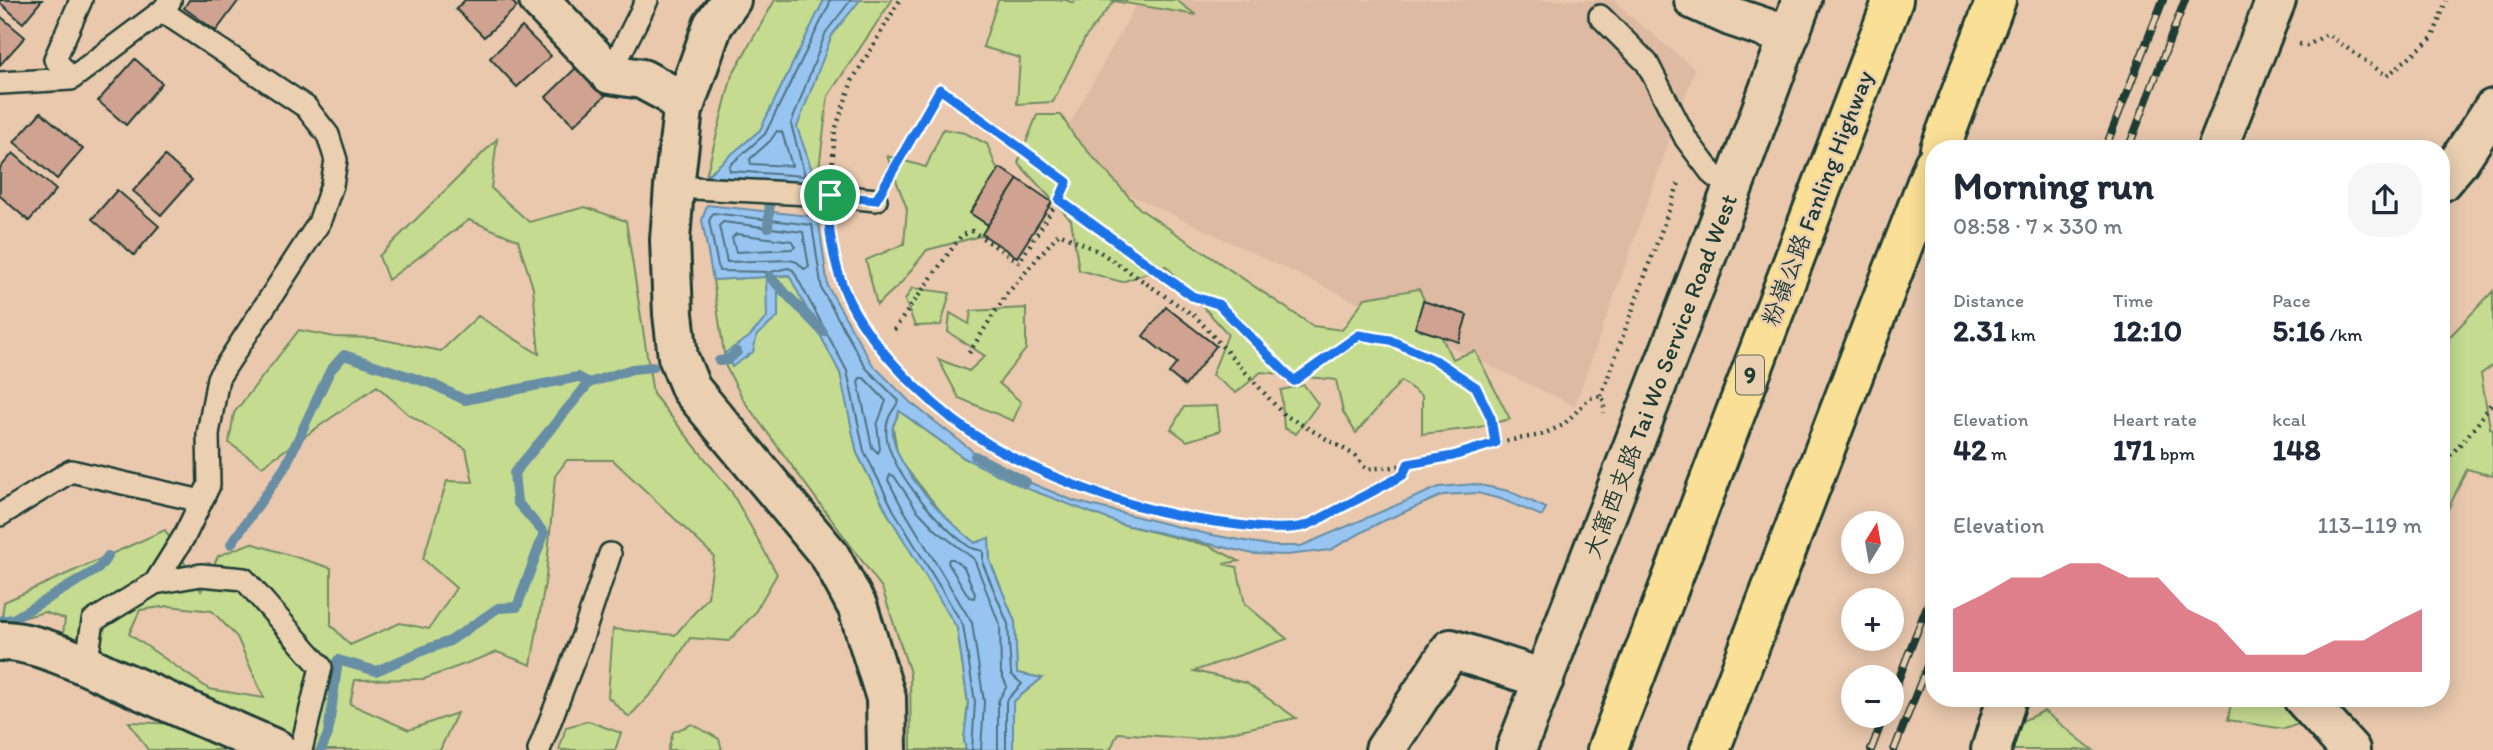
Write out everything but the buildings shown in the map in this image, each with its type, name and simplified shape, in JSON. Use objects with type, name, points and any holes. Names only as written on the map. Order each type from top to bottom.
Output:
[{"type":"highway","name":"粉嶺公路 Fanling Highway","points":[[1607,750],[1893,0]]},
{"type":"highway","points":[[1943,140],[1996,0]]},
{"type":"highway","points":[[1710,750],[1925,188]]},
{"type":"street","points":[[539,0],[610,74],[642,79],[670,94],[683,110]]},
{"type":"street","points":[[731,0],[713,25],[683,110],[691,187],[670,240],[678,357],[691,388],[830,556],[858,608],[886,698],[887,750]]},
{"type":"street","points":[[1693,0],[1789,36]]},
{"type":"street","name":"大窩西支路 Tai Wo Service Road West","points":[[1516,750],[1733,187],[1801,0]]},
{"type":"street","points":[[2221,140],[2276,0]]},
{"type":"street","points":[[2450,171],[2493,109]]},
{"type":"street","points":[[0,641],[8,640],[86,666],[277,750]]},
{"type":"street","points":[[1385,750],[1453,642],[1544,679]]},
{"type":"street","points":[[1991,750],[2004,707]]},
{"type":"street","points":[[2311,707],[2350,750]]},
{"type":"lane","points":[[71,79],[55,59],[81,0]]},
{"type":"lane","points":[[610,74],[646,0]]},
{"type":"lane","points":[[0,83],[71,79],[167,6],[306,107],[328,135],[336,160],[332,185],[319,223],[218,378],[208,434],[209,485],[185,535],[155,583]]},
{"type":"lane","points":[[1600,16],[1647,63],[1686,139],[1713,176],[1733,187]]},
{"type":"lane","points":[[691,187],[876,200]]},
{"type":"lane","points":[[0,515],[71,471],[201,501]]},
{"type":"lane","points":[[539,750],[582,638],[610,554]]},
{"type":"lane","points":[[86,666],[93,621],[155,583],[201,575],[244,579],[321,667],[301,750]]},
{"type":"path","points":[[900,0],[852,81],[835,130],[825,195],[834,258],[854,311],[910,381],[988,443],[1020,460],[1138,506],[1193,519],[1239,525],[1305,526],[1403,475],[1408,464]]},
{"type":"path","points":[[2288,42],[2307,46],[2328,34],[2387,76],[2433,37],[2446,1]]},
{"type":"path","points":[[876,200],[940,89],[1067,182],[1059,200],[1018,262],[972,231],[961,236],[894,330]]},
{"type":"path","points":[[1601,396],[1687,160],[1694,149]]},
{"type":"path","points":[[1059,200],[1192,296],[1218,304],[1294,381],[1359,335],[1390,340],[1437,361],[1476,387],[1491,418],[1495,443]]},
{"type":"path","points":[[969,353],[1006,295],[1059,233],[1100,252],[1196,317],[1283,414],[1356,456],[1366,469],[1453,456],[1495,443],[1541,435],[1563,425],[1590,398],[1601,396]]},
{"type":"path","points":[[1601,396],[1604,401],[1604,414],[1609,418]]},
{"type":"path","points":[[2450,456],[2493,401]]},
{"type":"shaded area","points":[[1139,0],[1614,0],[1695,69],[1575,406],[1051,157]]},
{"type":"green space","points":[[775,0],[892,0],[828,96],[817,185],[706,176],[732,75]]},
{"type":"green space","points":[[998,0],[1066,0],[1074,3],[1074,0],[1176,0],[1196,15],[1114,1],[1085,38],[1053,102],[1017,104],[1020,58],[983,47]]},
{"type":"green space","points":[[1037,115],[1061,115],[1074,136],[1140,209],[1313,326],[1342,330],[1365,298],[1419,289],[1452,359],[1475,351],[1510,419],[1475,428],[1422,434],[1422,396],[1401,381],[1356,433],[1343,412],[1336,380],[1261,372],[1236,393],[1212,375],[1228,334],[1166,266],[1122,282],[1079,270],[1071,220],[1018,163]]},
{"type":"green space","points":[[943,129],[965,133],[987,144],[1002,182],[1011,228],[927,250],[901,283],[877,305],[866,260],[904,244],[907,209],[887,156],[926,167]]},
{"type":"green space","points":[[497,139],[491,188],[529,222],[585,207],[626,221],[653,394],[731,491],[777,574],[754,614],[729,641],[690,638],[662,682],[629,717],[608,697],[613,629],[675,635],[708,597],[714,556],[613,460],[567,460],[555,476],[546,577],[531,665],[497,652],[424,679],[355,680],[350,704],[409,730],[457,713],[440,750],[316,750],[284,743],[62,641],[65,619],[44,612],[1,624],[4,602],[165,530],[201,591],[218,556],[251,543],[331,568],[331,625],[350,645],[400,623],[429,629],[456,588],[423,559],[447,481],[473,482],[466,449],[408,414],[377,386],[262,466],[229,443],[234,413],[299,330],[335,337],[374,338],[441,351],[478,316],[539,354],[533,288],[518,240],[469,220],[388,280],[379,256]],"holes":[[[169,606],[212,611],[237,637],[264,698],[209,689],[129,634],[140,610]]]},
{"type":"green space","points":[[795,275],[840,368],[857,453],[888,514],[956,620],[968,703],[964,740],[966,750],[911,750],[910,673],[882,588],[744,401],[726,367],[713,280]]},
{"type":"green space","points":[[912,288],[950,293],[941,325],[915,326],[905,300]]},
{"type":"green space","points":[[2493,291],[2493,365],[2481,374],[2490,428],[2493,429],[2493,476],[2467,469],[2450,505],[2450,336]]},
{"type":"green space","points":[[1026,308],[1026,349],[999,383],[1021,402],[1013,421],[959,398],[938,359],[969,371],[985,356],[948,332],[950,313],[969,324],[971,311]]},
{"type":"green space","points":[[1304,385],[1318,404],[1296,434],[1284,428],[1281,390]]},
{"type":"green space","points":[[1217,406],[1220,431],[1187,441],[1171,429],[1184,407]]},
{"type":"green space","points":[[899,411],[964,458],[1121,524],[1210,546],[1239,561],[1223,564],[1237,567],[1245,604],[1287,639],[1194,671],[1246,683],[1296,718],[1198,739],[1118,733],[1110,750],[1013,750],[1013,702],[1042,678],[1017,673],[1015,622],[990,561],[989,539],[975,543],[950,523],[898,458],[893,427]]},
{"type":"green space","points":[[2230,707],[2295,707],[2310,720],[2284,729],[2228,720]]},
{"type":"green space","points":[[2044,711],[2093,750],[1977,750],[1982,739]]},
{"type":"green space","points":[[588,721],[621,733],[615,750],[559,750],[566,727]]},
{"type":"green space","points":[[129,722],[180,724],[226,750],[148,750]]},
{"type":"green space","points":[[692,724],[719,739],[722,750],[668,750],[673,732]]},
{"type":"water","points":[[824,0],[860,0],[832,35],[797,127],[817,185],[706,176],[760,130]]},
{"type":"water","points":[[707,205],[818,217],[828,287],[872,364],[910,402],[993,467],[1074,501],[1207,534],[1273,546],[1301,546],[1439,487],[1475,484],[1509,491],[1546,508],[1542,516],[1501,499],[1477,493],[1443,495],[1379,523],[1330,550],[1287,555],[1253,554],[1121,524],[1023,487],[964,458],[899,411],[893,426],[894,441],[900,457],[922,490],[964,533],[975,543],[989,538],[990,561],[1015,622],[1017,673],[1042,678],[1013,702],[1013,750],[966,750],[964,740],[968,703],[957,628],[888,514],[857,453],[840,373],[789,275],[776,276],[778,317],[757,335],[753,352],[732,367],[725,353],[749,337],[767,317],[766,277],[713,280],[702,220]]},
{"type":"waterway","points":[[768,227],[771,190]]},
{"type":"waterway","points":[[769,276],[823,332]]},
{"type":"waterway","points":[[719,361],[728,360],[737,352]]},
{"type":"waterway","points":[[231,544],[285,467],[330,371],[344,355],[432,384],[465,400],[578,377],[589,383]]},
{"type":"waterway","points":[[321,750],[328,734],[338,660],[376,671],[450,641],[498,608],[517,607],[544,533],[517,502],[514,473],[589,383],[632,369],[653,367]]},
{"type":"waterway","points":[[975,456],[1026,482]]},
{"type":"waterway","points":[[0,621],[13,619],[98,569],[108,556]]},
{"type":"railway","points":[[2109,140],[2163,0]]},
{"type":"railway","points":[[2131,140],[2185,0]]},
{"type":"railway","points":[[1904,665],[1925,611]]},
{"type":"railway","points":[[1894,750],[1925,671]]},
{"type":"railway","points":[[1871,750],[1879,728]]},
{"type":"route","points":[[940,89],[1067,182],[1059,200],[1192,296],[1218,304],[1294,381],[1359,335],[1390,340],[1437,361],[1476,387],[1491,418],[1495,443],[1453,456],[1408,464],[1403,475],[1305,526],[1239,525],[1193,519],[1138,506],[1079,485],[988,443],[910,381],[854,311],[834,258],[827,215],[830,195],[876,200],[940,89]]}]
